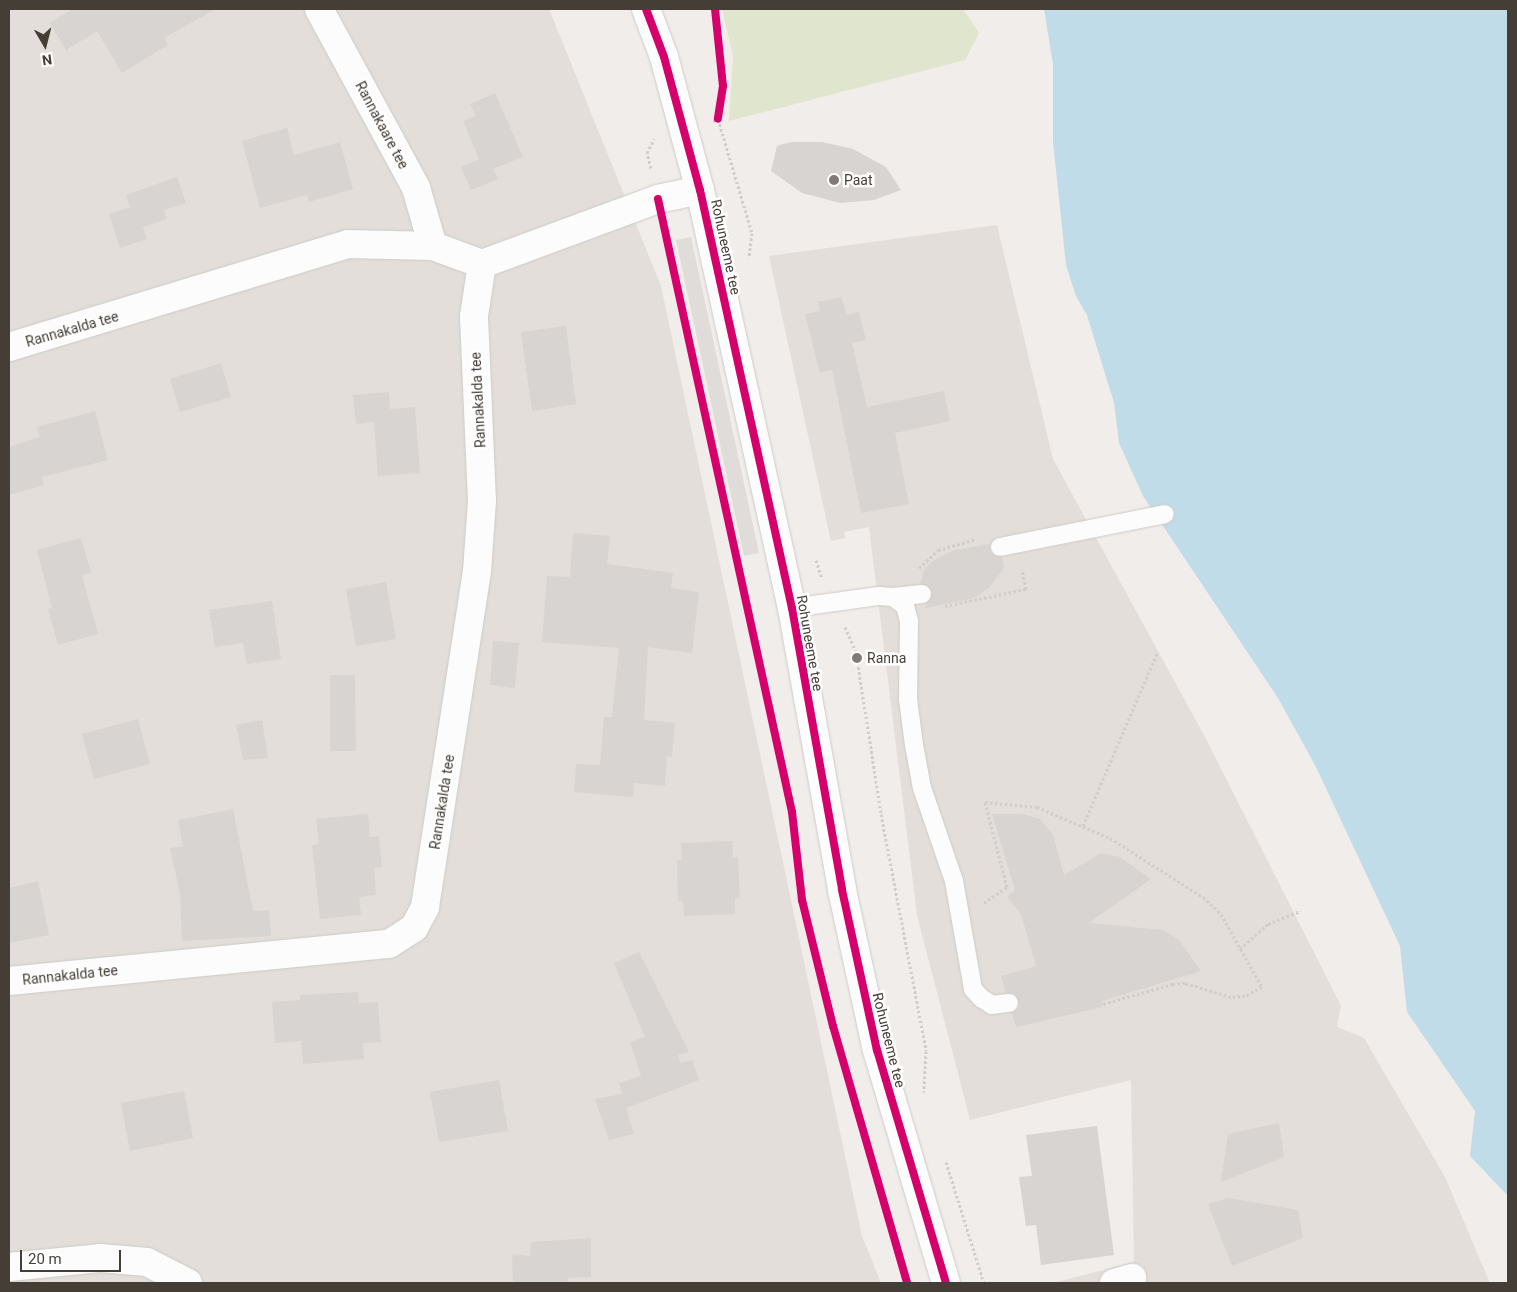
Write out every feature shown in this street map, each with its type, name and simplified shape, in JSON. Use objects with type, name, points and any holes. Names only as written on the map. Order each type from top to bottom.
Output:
[{"type":"street","name":"Rannakaare tee","points":[[320,9],[416,188],[433,246]]},
{"type":"street","name":"Rohuneeme tee","points":[[646,9],[664,57],[700,190],[792,608],[842,890],[877,1050],[946,1283]]},
{"type":"street","points":[[482,264],[658,199],[700,190]]},
{"type":"street","name":"Rannakalda tee","points":[[9,347],[348,244],[433,246],[482,264],[474,316],[482,501],[477,572],[425,907],[414,928],[390,944],[9,981]]},
{"type":"street","points":[[9,1267],[100,1258],[147,1262],[188,1283]]},
{"type":"lane","points":[[1008,545],[1165,514]]},
{"type":"lane","points":[[792,608],[833,601],[919,595]]},
{"type":"lane","points":[[893,597],[905,606],[909,621],[908,699],[922,788],[944,845],[961,919],[973,989],[981,998],[992,1005],[1009,1003]]},
{"type":"path","points":[[718,120],[752,233],[748,266]]},
{"type":"path","points":[[1003,534],[1008,545],[1026,589],[920,612],[915,576],[928,556],[938,550],[1003,534]]},
{"type":"path","points":[[814,552],[856,652],[881,814],[926,1051],[924,1093],[927,1103]]},
{"type":"path","points":[[1083,826],[1158,651]]},
{"type":"path","points":[[961,919],[1008,887],[984,802],[1037,807],[1083,826],[1203,897],[1221,914],[1262,987],[1245,996],[1231,997],[1186,983],[1173,984],[1103,1004]]},
{"type":"path","points":[[1240,949],[1268,924],[1300,911]]},
{"type":"path","points":[[945,1160],[984,1283]]},
{"type":"shaded area","points":[[9,9],[549,9],[661,286],[862,1236],[881,1283],[9,1283]]},
{"type":"shaded area","points":[[997,225],[1053,459],[1205,737],[1341,1006],[1337,1027],[1364,1038],[1445,1177],[1490,1283],[1053,1283],[1134,1262],[1131,1080],[970,1120],[917,915],[869,527],[844,532],[845,538],[831,541],[769,256]]},
{"type":"shaded area","points":[[691,237],[759,553],[744,556],[676,240]]},
{"type":"green space","points":[[722,9],[963,9],[979,33],[965,60],[729,121],[733,56]]},
{"type":"water","points":[[1044,9],[1508,9],[1508,1196],[1470,1156],[1475,1111],[1407,1012],[1400,946],[1316,767],[1278,698],[1143,496],[1119,443],[1114,403],[1087,315],[1076,296],[1066,265],[1053,142],[1053,64]]},
{"type":"building","points":[[73,9],[216,9],[164,38],[168,45],[122,73],[97,31],[66,50],[50,23]]},
{"type":"building","points":[[495,93],[523,157],[493,169],[498,179],[471,190],[461,167],[479,159],[463,121],[476,116],[470,104]]},
{"type":"building","points":[[287,128],[294,155],[340,142],[353,189],[309,202],[307,195],[260,208],[242,141]]},
{"type":"building","points":[[791,142],[822,142],[853,149],[886,167],[901,190],[874,200],[840,203],[802,193],[771,171],[777,146]]},
{"type":"building","points":[[177,177],[186,203],[164,210],[167,219],[143,227],[147,239],[120,248],[109,214],[130,207],[126,195]]},
{"type":"building","points":[[841,297],[847,315],[859,312],[866,340],[852,343],[867,407],[944,391],[950,421],[895,433],[909,504],[861,513],[832,370],[820,373],[805,314],[820,311],[818,302]]},
{"type":"building","points":[[566,326],[576,404],[532,411],[521,332]]},
{"type":"building","points":[[221,363],[231,397],[180,412],[170,379]]},
{"type":"building","points":[[389,392],[390,409],[415,407],[420,473],[378,476],[374,422],[356,424],[353,395]]},
{"type":"building","points":[[95,411],[108,460],[42,477],[44,485],[9,495],[9,447],[40,437],[37,427]]},
{"type":"building","points":[[573,533],[610,536],[607,564],[673,573],[671,588],[699,592],[692,653],[648,647],[644,720],[675,723],[672,757],[667,756],[665,786],[634,783],[633,797],[574,792],[576,764],[600,765],[604,717],[612,717],[619,648],[542,642],[547,576],[570,577]]},
{"type":"building","points":[[81,538],[91,573],[82,575],[98,634],[58,645],[48,609],[52,608],[37,550]]},
{"type":"building","points":[[990,544],[992,554],[1002,557],[1004,568],[989,588],[974,598],[925,608],[933,593],[927,585],[920,584],[925,568],[937,558],[955,550]]},
{"type":"building","points":[[386,582],[396,639],[356,646],[346,589]]},
{"type":"building","points":[[272,601],[281,659],[247,664],[243,643],[215,647],[209,610]]},
{"type":"building","points":[[493,641],[519,643],[515,688],[490,685]]},
{"type":"building","points":[[330,675],[355,675],[356,751],[330,751]]},
{"type":"building","points":[[138,719],[150,764],[94,779],[82,734]]},
{"type":"building","points":[[262,720],[268,758],[243,760],[236,725]]},
{"type":"building","points":[[233,809],[253,911],[269,910],[271,936],[182,941],[180,894],[170,848],[183,846],[178,820]]},
{"type":"building","points":[[368,814],[370,837],[379,836],[382,867],[374,868],[376,895],[359,897],[361,915],[320,919],[312,845],[319,844],[316,819]]},
{"type":"building","points":[[992,814],[1023,814],[1040,819],[1053,835],[1064,875],[1101,853],[1120,857],[1151,879],[1089,923],[1163,930],[1179,940],[1201,971],[1102,1001],[1103,1007],[1016,1027],[1012,1013],[1019,1008],[1019,1001],[1014,993],[1006,993],[1001,976],[1036,966],[1021,914],[1007,897],[1015,890]]},
{"type":"building","points":[[732,841],[733,858],[738,857],[740,898],[735,899],[735,914],[684,916],[683,901],[678,901],[677,860],[682,860],[681,843]]},
{"type":"building","points":[[38,881],[49,935],[9,943],[9,888]]},
{"type":"building","points":[[639,952],[689,1052],[678,1055],[681,1063],[692,1060],[699,1080],[626,1108],[634,1134],[609,1140],[595,1099],[622,1094],[619,1083],[641,1076],[630,1042],[645,1037],[614,963]]},
{"type":"building","points":[[358,992],[359,1003],[378,1002],[381,1042],[363,1043],[364,1059],[303,1064],[301,1041],[275,1043],[272,1002],[300,1000],[300,995]]},
{"type":"building","points":[[499,1080],[508,1131],[439,1142],[430,1092]]},
{"type":"building","points":[[184,1091],[193,1138],[130,1151],[121,1103]]},
{"type":"building","points":[[1279,1123],[1284,1157],[1221,1182],[1228,1134]]},
{"type":"building","points":[[1097,1126],[1114,1255],[1041,1265],[1036,1225],[1026,1226],[1019,1177],[1032,1176],[1026,1135]]},
{"type":"building","points":[[1228,1198],[1298,1210],[1303,1238],[1232,1266],[1208,1204]]},
{"type":"building","points":[[591,1238],[591,1277],[568,1278],[567,1283],[513,1283],[512,1254],[530,1256],[531,1242]]},
{"type":"cycle path","points":[[646,9],[664,57],[700,190],[792,608],[842,890],[877,1050],[946,1283]]},
{"type":"cycle path","points":[[715,9],[723,86],[718,119]]},
{"type":"cycle path","points":[[658,199],[792,812],[802,900],[833,1026],[907,1283]]},
{"type":"place","name":"Paat","points":[[834,180]]},
{"type":"place","name":"Ranna","points":[[857,658]]}]
